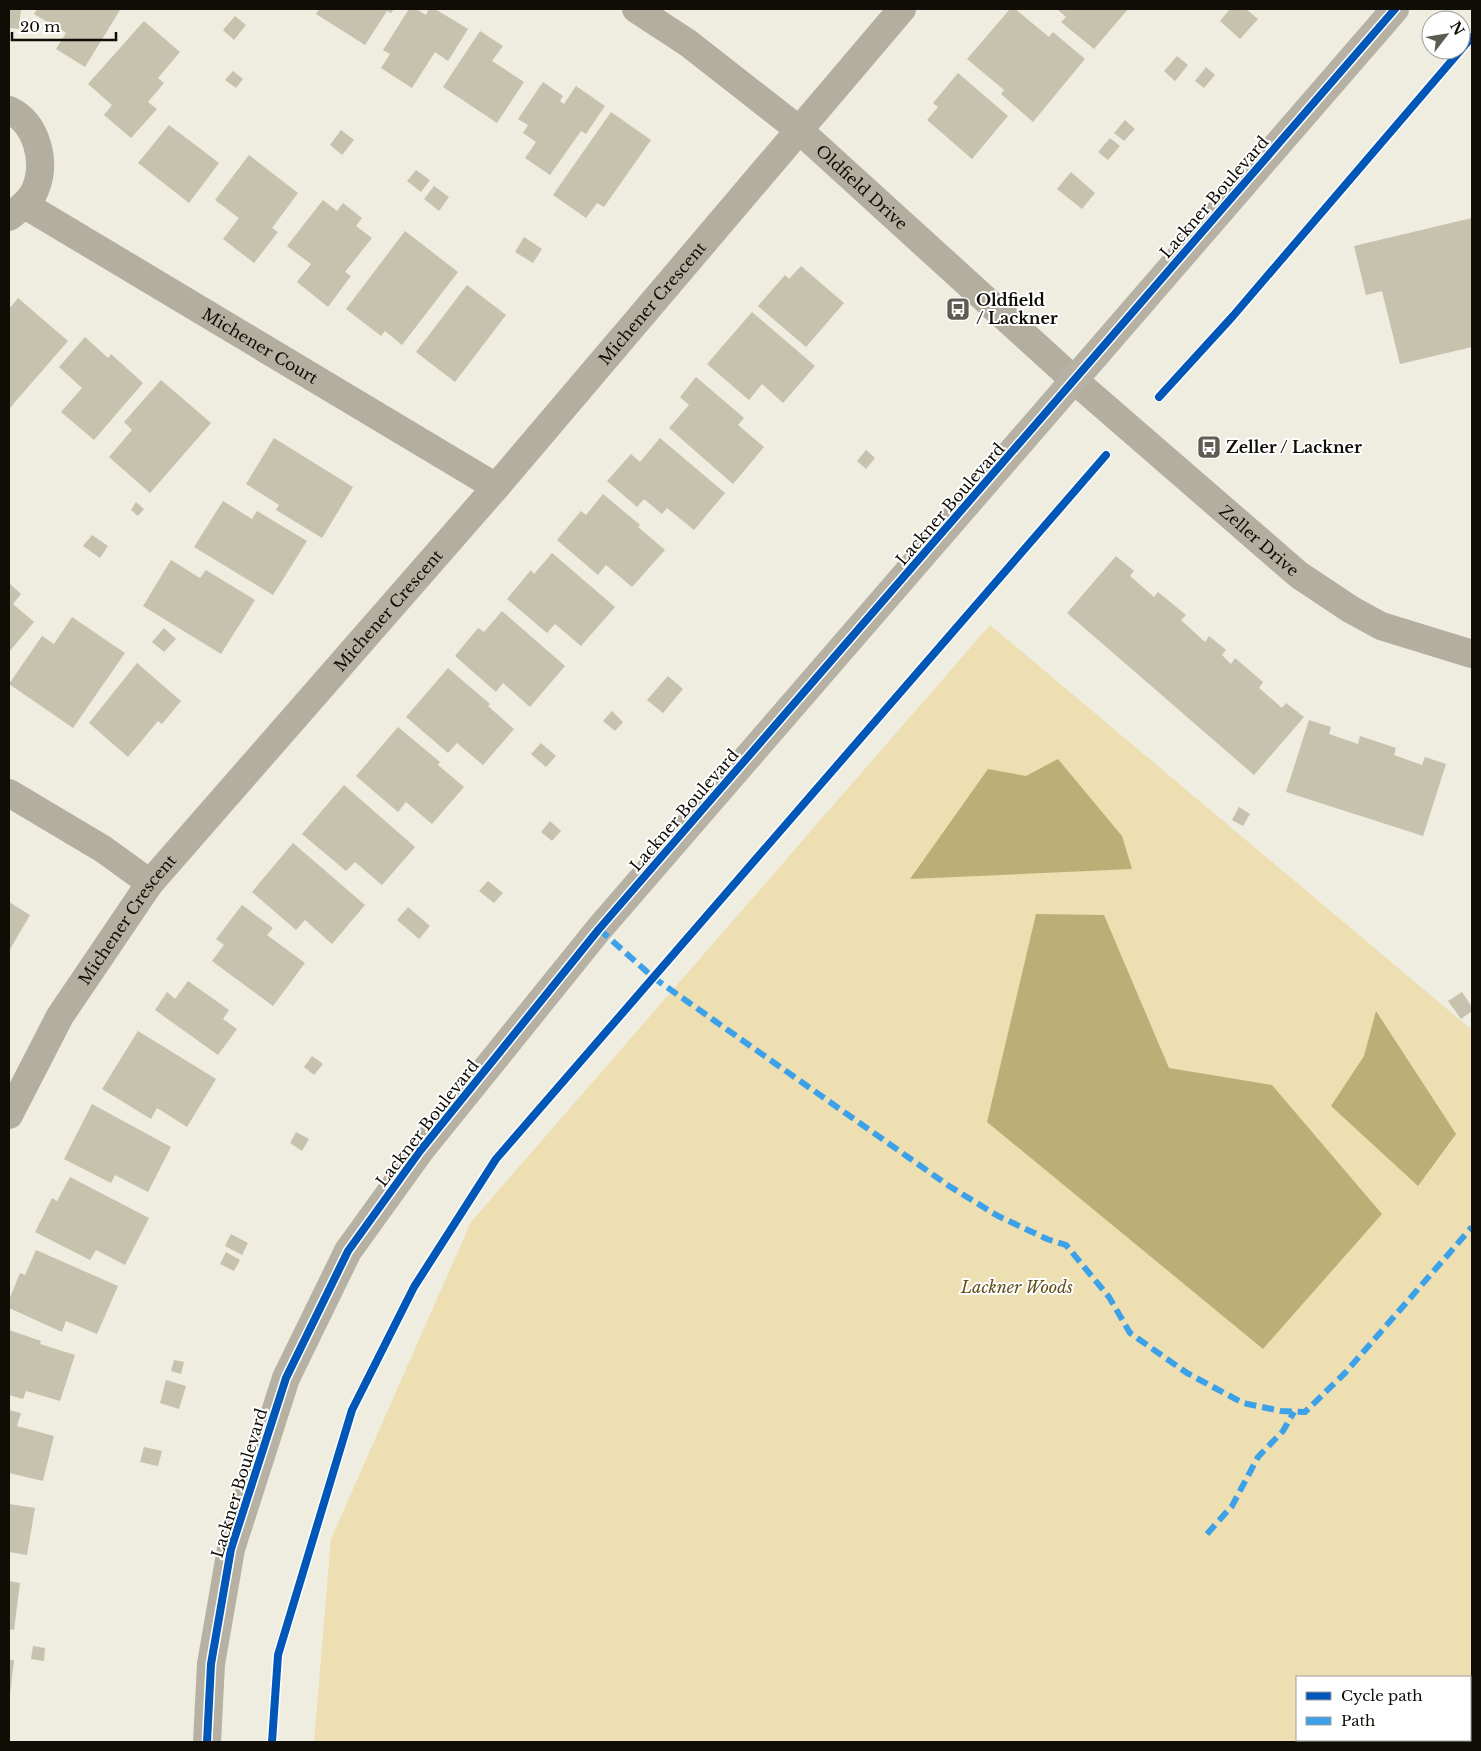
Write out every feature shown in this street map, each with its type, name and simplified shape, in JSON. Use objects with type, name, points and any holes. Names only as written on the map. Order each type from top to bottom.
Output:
[{"type":"main road","name":"Lackner Boulevard","points":[[207,1742],[211,1664],[231,1549],[286,1378],[348,1251],[420,1151],[599,929],[1395,9]]},
{"type":"street","name":"Oldfield Drive","points":[[636,9],[688,43],[798,128],[1074,380]]},
{"type":"street","name":"Michener Crescent","points":[[9,1116],[60,1016],[150,883],[496,488],[798,128],[902,9]]},
{"type":"street","name":"Michener Court","points":[[9,110],[14,112],[30,128],[39,147],[40,169],[35,190],[17,211],[496,488]]},
{"type":"street","name":"Zeller Drive","points":[[1074,380],[1299,575],[1350,609],[1381,626],[1472,654]]},
{"type":"street","points":[[9,793],[103,849],[150,883]]},
{"type":"green space","name":"Lackner Woods","points":[[990,625],[1472,1030],[1472,1742],[314,1742],[331,1539],[471,1222]]},
{"type":"shaded area","points":[[1058,759],[1122,836],[1132,869],[910,879],[988,769],[1026,776]]},
{"type":"shaded area","points":[[1036,914],[1104,915],[1169,1068],[1272,1085],[1382,1214],[1263,1349],[987,1122]]},
{"type":"shaded area","points":[[1376,1011],[1456,1134],[1418,1186],[1331,1106],[1364,1056]]},
{"type":"building","points":[[9,9],[21,9],[19,29],[9,28]]},
{"type":"building","points":[[37,9],[120,10],[85,67],[56,49],[66,33],[34,14]]},
{"type":"building","points":[[319,9],[394,9],[391,13],[387,11],[365,45],[316,14]]},
{"type":"building","points":[[409,9],[416,9],[426,15],[429,9],[435,9],[468,29],[448,61],[435,52],[412,88],[381,68],[390,54],[383,50]]},
{"type":"building","points":[[1010,9],[1015,9],[1049,37],[1053,32],[1085,59],[1033,122],[1001,94],[1004,90],[967,59]]},
{"type":"building","points":[[1057,9],[1128,9],[1094,49],[1061,22],[1066,17]]},
{"type":"building","points":[[1230,9],[1246,9],[1258,19],[1240,39],[1220,21]]},
{"type":"building","points":[[235,16],[246,25],[234,40],[223,30]]},
{"type":"building","points":[[144,21],[180,52],[158,78],[164,83],[148,102],[157,109],[131,138],[104,115],[112,105],[88,84]]},
{"type":"building","points":[[480,31],[503,46],[492,61],[524,82],[497,123],[443,87]]},
{"type":"building","points":[[1177,56],[1188,65],[1175,81],[1164,71]]},
{"type":"building","points":[[1206,67],[1215,75],[1204,88],[1195,81]]},
{"type":"building","points":[[233,71],[243,79],[236,88],[225,80]]},
{"type":"building","points":[[958,73],[1008,116],[972,159],[927,120],[938,107],[933,103]]},
{"type":"building","points":[[543,82],[563,96],[560,101],[564,104],[576,86],[605,106],[586,134],[581,131],[550,175],[525,158],[536,142],[523,133],[528,125],[518,119]]},
{"type":"building","points":[[611,112],[651,140],[604,207],[597,203],[586,218],[553,195]]},
{"type":"building","points":[[1125,120],[1135,129],[1124,141],[1114,133]]},
{"type":"building","points":[[169,125],[219,163],[189,203],[138,163]]},
{"type":"building","points":[[341,130],[354,140],[342,155],[330,145]]},
{"type":"building","points":[[1110,138],[1120,146],[1108,160],[1098,152]]},
{"type":"building","points":[[249,155],[298,193],[272,228],[278,232],[254,263],[223,239],[239,218],[215,200]]},
{"type":"building","points":[[416,170],[430,180],[421,192],[407,181]]},
{"type":"building","points":[[1071,172],[1095,193],[1082,209],[1057,189]]},
{"type":"building","points":[[434,186],[449,197],[439,211],[424,199]]},
{"type":"building","points":[[323,200],[337,211],[343,203],[362,218],[356,226],[372,238],[345,272],[351,276],[328,307],[297,282],[311,264],[287,246]]},
{"type":"building","points":[[1472,218],[1472,347],[1400,364],[1382,291],[1366,295],[1354,246]]},
{"type":"building","points":[[405,231],[458,272],[402,345],[385,331],[381,336],[346,309]]},
{"type":"building","points":[[524,237],[542,249],[533,263],[515,252]]},
{"type":"building","points":[[801,266],[844,303],[806,347],[758,306],[785,275],[789,279]]},
{"type":"building","points":[[467,285],[506,315],[455,382],[416,352]]},
{"type":"building","points":[[18,298],[68,341],[9,409],[9,309]]},
{"type":"building","points":[[752,312],[815,366],[783,403],[762,384],[749,400],[707,364]]},
{"type":"building","points":[[85,337],[108,358],[111,354],[143,383],[94,440],[61,412],[82,388],[59,367]]},
{"type":"building","points":[[696,377],[744,418],[738,425],[764,447],[733,484],[669,428],[689,405],[680,397]]},
{"type":"building","points":[[161,380],[211,423],[150,493],[109,457],[132,430],[124,422]]},
{"type":"building","points":[[274,438],[353,487],[322,538],[276,510],[279,505],[246,484]]},
{"type":"building","points":[[660,438],[725,493],[694,530],[667,508],[662,514],[644,499],[637,507],[607,481],[631,454],[640,462]]},
{"type":"building","points":[[866,450],[875,458],[866,469],[857,461]]},
{"type":"building","points":[[603,494],[640,525],[638,527],[665,550],[632,587],[606,565],[598,575],[557,540],[581,511],[586,515]]},
{"type":"building","points":[[223,501],[252,519],[257,511],[307,541],[273,595],[194,547]]},
{"type":"building","points":[[136,502],[144,509],[138,516],[131,510]]},
{"type":"building","points":[[92,535],[108,546],[100,558],[83,546]]},
{"type":"building","points":[[552,553],[615,607],[581,646],[555,624],[547,633],[507,599],[531,570],[534,574]]},
{"type":"building","points":[[1116,556],[1134,571],[1130,576],[1154,597],[1158,592],[1186,615],[1181,620],[1205,642],[1209,636],[1226,650],[1222,655],[1231,664],[1235,658],[1263,682],[1259,688],[1282,708],[1286,703],[1304,717],[1254,775],[1067,613]]},
{"type":"building","points":[[171,560],[200,578],[206,570],[255,600],[221,654],[143,606]]},
{"type":"building","points":[[9,583],[21,594],[13,604],[34,622],[9,652]]},
{"type":"building","points":[[502,611],[565,666],[530,707],[503,683],[496,692],[455,656],[478,628],[484,632]]},
{"type":"building","points":[[72,617],[125,653],[73,728],[9,684],[42,636],[54,644]]},
{"type":"building","points":[[164,628],[176,639],[164,652],[152,642]]},
{"type":"building","points":[[137,663],[181,701],[162,724],[158,721],[128,757],[89,723]]},
{"type":"building","points":[[448,668],[490,704],[488,706],[514,729],[483,765],[457,743],[448,753],[406,717]]},
{"type":"building","points":[[668,676],[683,689],[663,713],[647,700]]},
{"type":"building","points":[[612,711],[623,722],[615,731],[603,721]]},
{"type":"building","points":[[1309,720],[1331,727],[1329,734],[1358,744],[1360,736],[1396,748],[1394,755],[1422,765],[1425,757],[1446,764],[1423,836],[1286,792]]},
{"type":"building","points":[[398,727],[440,762],[438,765],[464,787],[432,824],[406,802],[398,812],[356,776]]},
{"type":"building","points":[[541,743],[556,756],[546,767],[531,754]]},
{"type":"building","points":[[344,785],[415,847],[382,885],[355,862],[346,871],[302,834]]},
{"type":"building","points":[[1239,807],[1250,814],[1243,826],[1232,820]]},
{"type":"building","points":[[550,821],[561,831],[552,841],[541,832]]},
{"type":"building","points":[[293,843],[365,905],[332,944],[305,920],[296,930],[252,892]]},
{"type":"building","points":[[488,881],[503,893],[494,903],[479,891]]},
{"type":"building","points":[[9,902],[30,915],[9,951]]},
{"type":"building","points":[[242,905],[273,928],[267,935],[305,963],[273,1006],[212,961],[224,945],[216,939]]},
{"type":"building","points":[[408,907],[430,926],[419,939],[397,920]]},
{"type":"building","points":[[188,981],[229,1010],[223,1019],[237,1029],[218,1055],[155,1010],[167,992],[175,999]]},
{"type":"building","points":[[1462,992],[1472,1007],[1472,1011],[1461,1019],[1448,1001]]},
{"type":"building","points":[[138,1031],[216,1079],[187,1127],[157,1108],[151,1119],[102,1089]]},
{"type":"building","points":[[312,1056],[323,1064],[314,1075],[304,1067]]},
{"type":"building","points":[[92,1104],[171,1147],[148,1192],[115,1175],[111,1183],[64,1159]]},
{"type":"building","points":[[296,1132],[309,1139],[302,1151],[290,1143]]},
{"type":"building","points":[[70,1177],[149,1218],[125,1265],[96,1250],[90,1260],[35,1232],[52,1198],[57,1201]]},
{"type":"building","points":[[231,1234],[248,1243],[242,1255],[225,1246]]},
{"type":"building","points":[[36,1250],[118,1286],[97,1334],[66,1321],[62,1332],[9,1308],[9,1300],[20,1273],[25,1275]]},
{"type":"building","points":[[226,1252],[240,1260],[234,1271],[220,1264]]},
{"type":"building","points":[[9,1330],[41,1341],[40,1344],[75,1355],[60,1401],[26,1391],[23,1399],[9,1395]]},
{"type":"building","points":[[174,1360],[184,1362],[181,1374],[171,1371]]},
{"type":"building","points":[[166,1380],[186,1386],[179,1409],[160,1403]]},
{"type":"building","points":[[9,1410],[21,1413],[17,1426],[54,1436],[43,1481],[9,1473]]},
{"type":"building","points":[[144,1447],[162,1451],[158,1466],[140,1462]]},
{"type":"building","points":[[9,1504],[35,1508],[27,1555],[9,1552]]},
{"type":"building","points":[[9,1581],[20,1583],[14,1630],[9,1629]]},
{"type":"building","points":[[33,1646],[45,1648],[44,1661],[31,1659]]},
{"type":"building","points":[[9,1660],[14,1660],[10,1695],[9,1695]]},
{"type":"marked path","points":[[599,929],[654,978],[949,1186],[998,1216],[1047,1239],[1066,1245],[1109,1297],[1130,1333],[1187,1373],[1243,1403],[1281,1411],[1305,1412],[1345,1373],[1472,1227]]},
{"type":"marked path","points":[[1207,1534],[1232,1506],[1258,1457],[1283,1431],[1294,1412]]},
{"type":"cycle path","points":[[207,1742],[211,1664],[231,1549],[286,1378],[348,1251],[420,1151],[599,929],[1395,9]]},
{"type":"cycle path","points":[[1159,397],[1233,316],[1472,37]]},
{"type":"cycle path","points":[[272,1742],[278,1655],[352,1410],[414,1287],[496,1159],[1106,455]]},
{"type":"place","name":"Oldfield / Lackner","points":[[958,309]]},
{"type":"place","name":"Zeller / Lackner","points":[[1209,447]]}]
